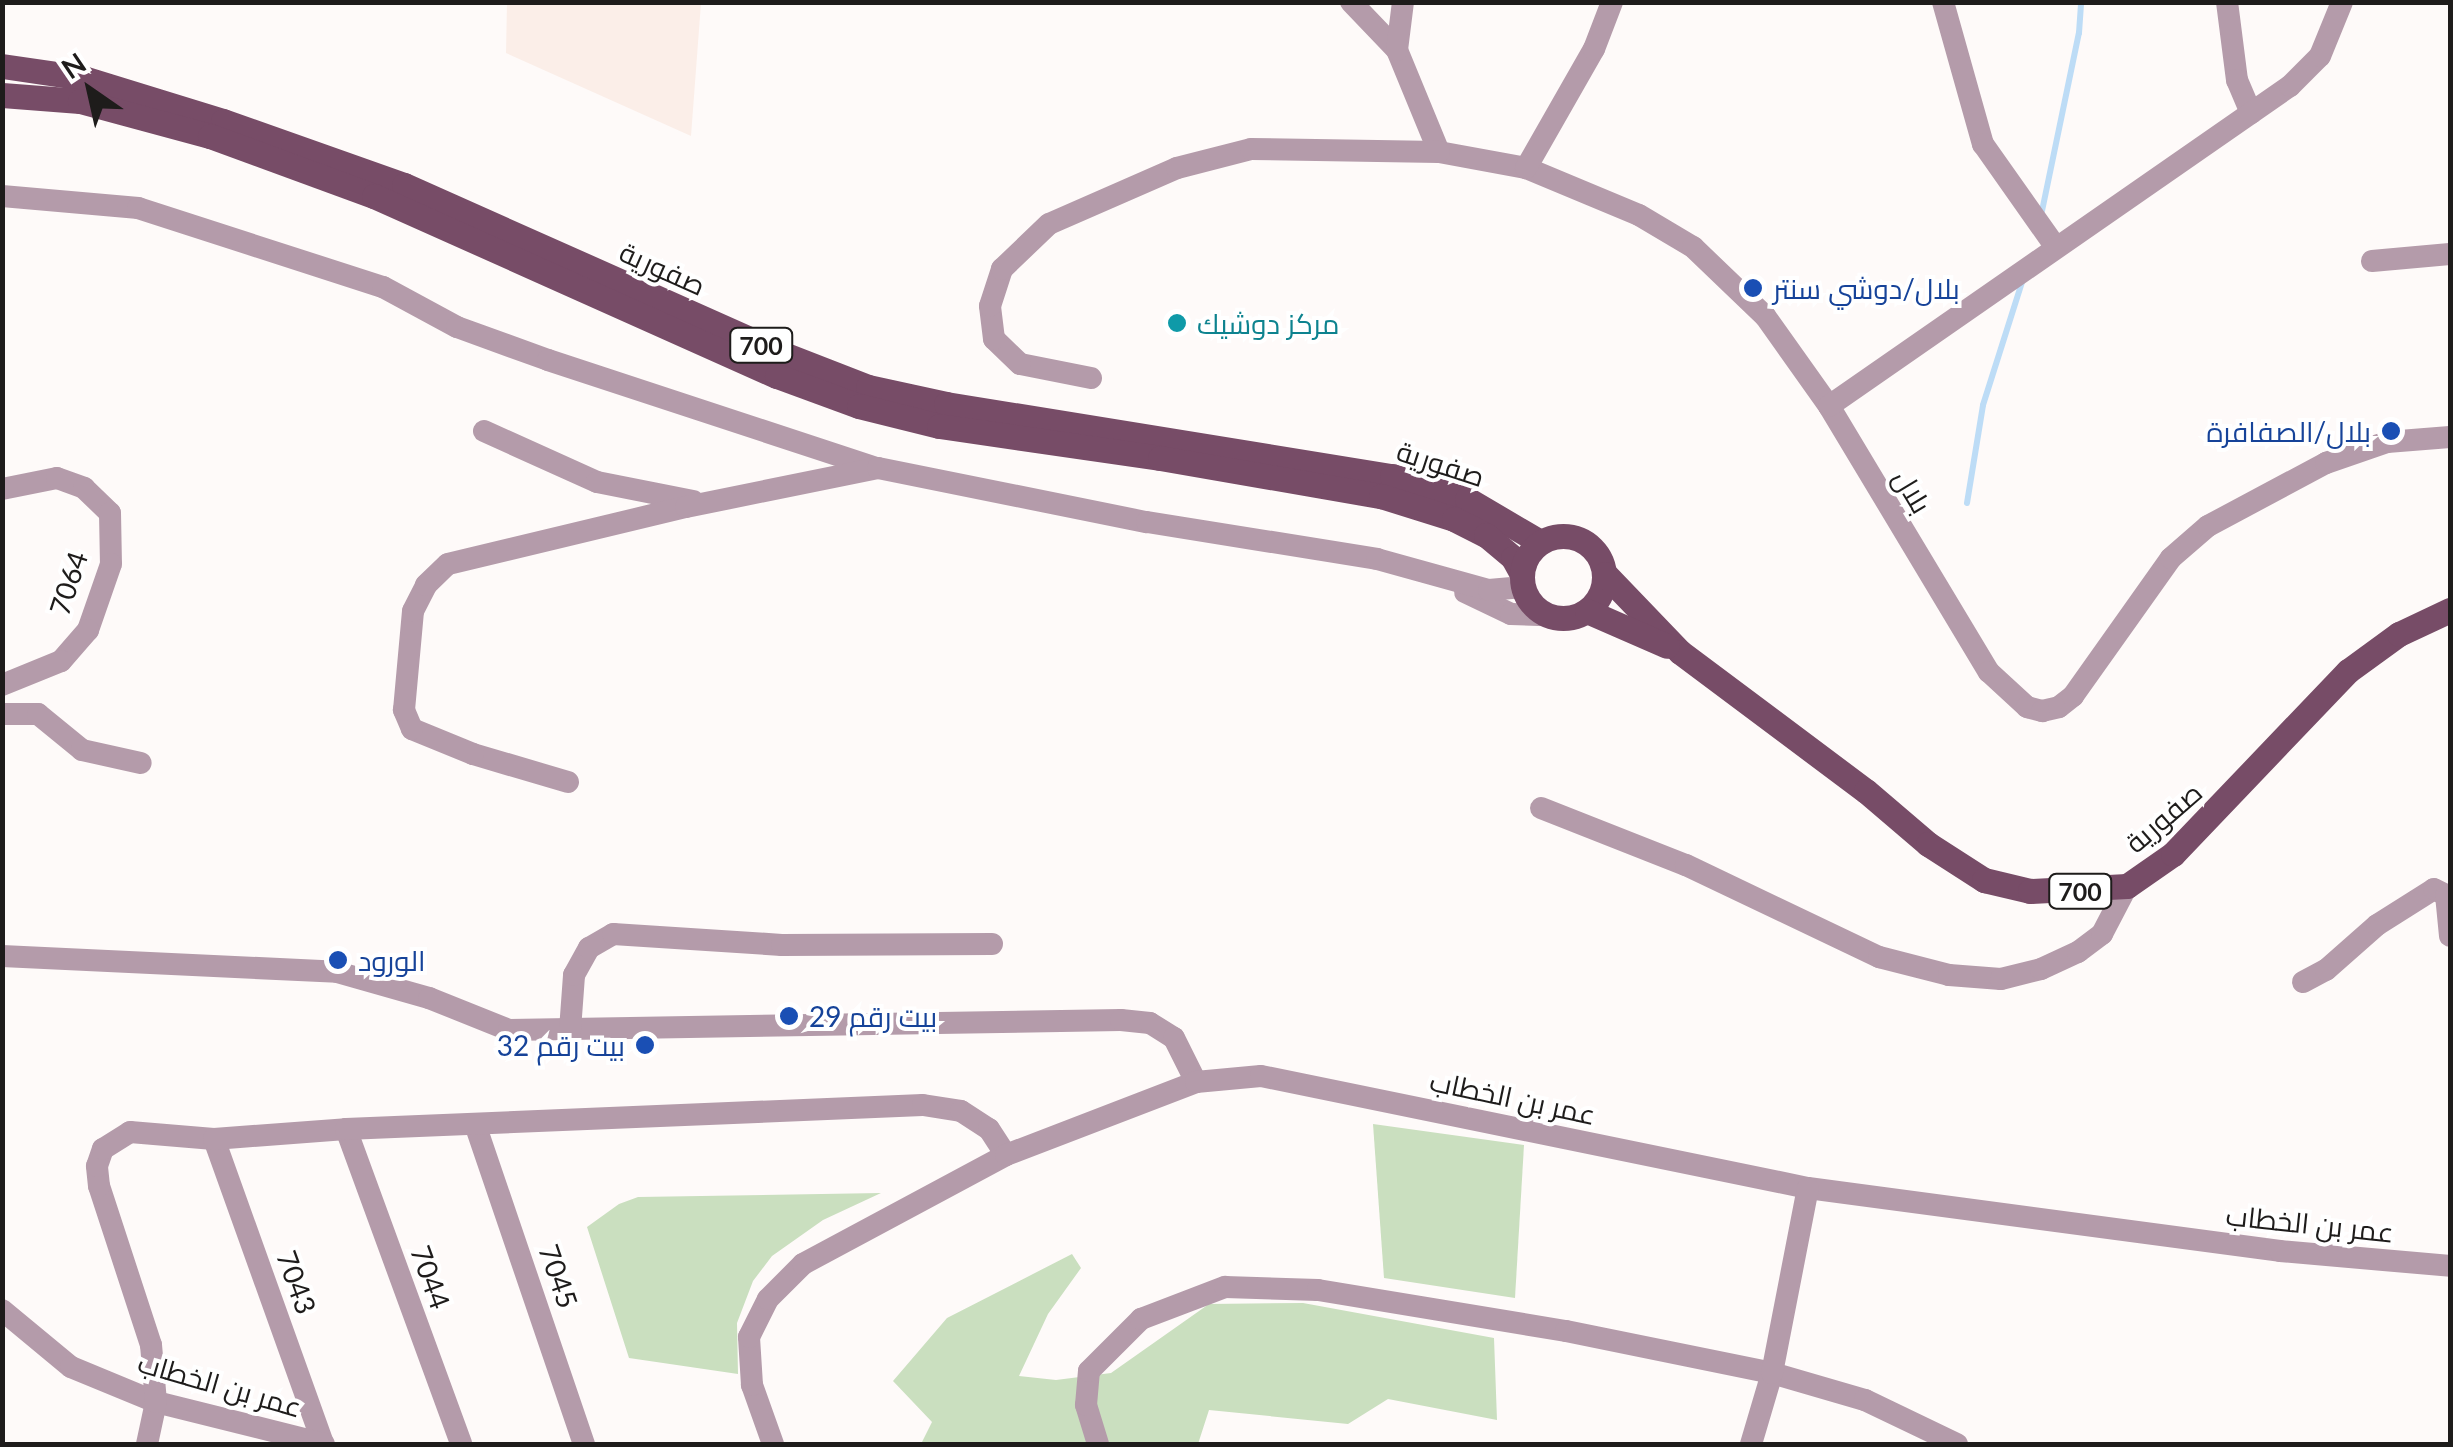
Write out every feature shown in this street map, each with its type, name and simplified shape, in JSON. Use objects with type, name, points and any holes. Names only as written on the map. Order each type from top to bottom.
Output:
[{"type":"main road","name":"صفورية","points":[[2,66],[84,78],[404,185],[749,340],[868,387],[946,404],[1392,476],[1467,498],[1540,542]]},
{"type":"main road","name":"صفورية","points":[[2,95],[80,101],[228,143],[374,196],[777,376],[859,406],[939,426],[1381,496],[1454,519],[1486,535],[1513,558],[1522,581]]},
{"type":"main road","name":"700","points":[[1540,542],[1568,536],[1582,540],[1602,560],[1605,574]]},
{"type":"main road","points":[[1522,581],[1525,562],[1540,542]]},
{"type":"main road","name":"صفورية","points":[[1605,574],[1680,652],[1866,791],[1928,844],[1984,880],[2030,891],[2126,886],[2173,854],[2199,829],[2348,671],[2398,634],[2450,610]]},
{"type":"main road","points":[[1588,611],[1604,588],[1605,574]]},
{"type":"main road","name":"700","points":[[1522,581],[1528,599],[1546,615],[1560,619],[1588,611]]},
{"type":"main road","name":"صفورية","points":[[1588,611],[1680,652]]},
{"type":"street","points":[[1351,2],[1397,50],[1439,152]]},
{"type":"street","points":[[1397,50],[1403,2]]},
{"type":"street","points":[[1526,168],[1594,49],[1612,2]]},
{"type":"street","points":[[1942,2],[1983,144],[2055,246]]},
{"type":"street","points":[[2227,2],[2237,80],[2251,114]]},
{"type":"street","points":[[1828,406],[2251,114],[2320,56],[2342,2]]},
{"type":"street","name":"بلال","points":[[1091,378],[1020,364],[994,340],[990,306],[1002,269],[1049,224],[1178,168],[1252,148],[1439,152],[1526,168],[1639,215],[1693,247],[1765,316],[1828,406],[1989,672],[2027,707],[2042,710],[2059,707],[2073,696],[2171,558],[2208,526],[2326,463],[2387,442],[2450,436]]},
{"type":"street","points":[[2,196],[138,208],[383,287],[457,327],[548,360],[878,468],[1147,522],[1378,559],[1490,590],[1522,581]]},
{"type":"street","points":[[2372,261],[2450,254]]},
{"type":"street","points":[[484,432],[597,482],[703,504]]},
{"type":"street","points":[[568,782],[473,754],[412,728],[404,710],[412,611],[426,585],[448,564],[878,468]]},
{"type":"street","name":"7064","points":[[2,489],[58,478],[84,488],[110,513],[111,564],[88,630],[60,661],[2,685]]},
{"type":"street","points":[[1450,582],[1510,614],[1546,615]]},
{"type":"street","points":[[2,714],[38,714],[82,750],[140,763]]},
{"type":"street","points":[[1540,808],[1686,865],[1880,958],[1948,975],[2001,979],[2041,969],[2078,952],[2102,934],[2126,886]]},
{"type":"street","points":[[2303,982],[2326,970],[2377,926],[2434,889],[2446,895],[2450,936]]},
{"type":"street","points":[[570,1030],[574,975],[588,948],[613,934],[782,945],[992,944]]},
{"type":"street","points":[[2,956],[337,972],[430,998],[509,1030],[1121,1020],[1150,1024],[1174,1038],[1196,1082]]},
{"type":"street","name":"عمر بن الخطاب","points":[[773,1444],[748,1361],[749,1337],[768,1298],[803,1264],[1006,1155],[1196,1082],[1261,1076],[1808,1188],[2280,1252],[2450,1266]]},
{"type":"street","points":[[147,1444],[156,1402],[151,1344],[99,1186],[102,1149],[130,1132],[214,1139],[346,1129],[476,1127],[923,1105],[961,1111],[989,1129],[1006,1155]]},
{"type":"street","name":"7045","points":[[476,1127],[584,1444]]},
{"type":"street","name":"7044","points":[[346,1129],[461,1444]]},
{"type":"street","name":"7043","points":[[214,1139],[323,1444]]},
{"type":"street","points":[[1750,1444],[1772,1373],[1808,1188]]},
{"type":"street","points":[[1098,1444],[1086,1404],[1089,1371],[1141,1319],[1225,1287],[1318,1290],[1566,1330],[1772,1373],[1865,1400],[1957,1444]]},
{"type":"street","name":"عمر بن الخطاب","points":[[2,1310],[71,1366],[156,1402],[323,1444]]},
{"type":"shaded area","points":[[507,3],[701,3],[691,136],[506,53]]},
{"type":"green space","points":[[1373,1124],[1524,1145],[1515,1298],[1384,1278]]},
{"type":"green space","points":[[881,1193],[823,1220],[772,1256],[753,1281],[737,1323],[738,1374],[629,1358],[587,1227],[619,1204],[638,1197]]},
{"type":"green space","points":[[1072,1254],[1081,1268],[1048,1314],[1019,1376],[1056,1380],[1111,1373],[1209,1304],[1303,1303],[1494,1338],[1497,1420],[1388,1399],[1348,1424],[1209,1410],[1198,1444],[921,1444],[932,1422],[893,1381],[947,1318]]},
{"type":"waterway","points":[[2042,211],[2079,33],[2081,2]]},
{"type":"waterway","points":[[1967,503],[1983,405],[2022,282]]},
{"type":"place","name":"بلال/دوشي سنتر","points":[[1753,288]]},
{"type":"place","name":"مركز دوشيك","points":[[1177,323]]},
{"type":"place","name":"بلال/الصفافرة","points":[[2391,431]]},
{"type":"place","name":"الورود","points":[[338,960]]},
{"type":"place","name":"بيت رقم 29","points":[[789,1016]]},
{"type":"place","name":"بيت رقم 32","points":[[645,1045]]}]
